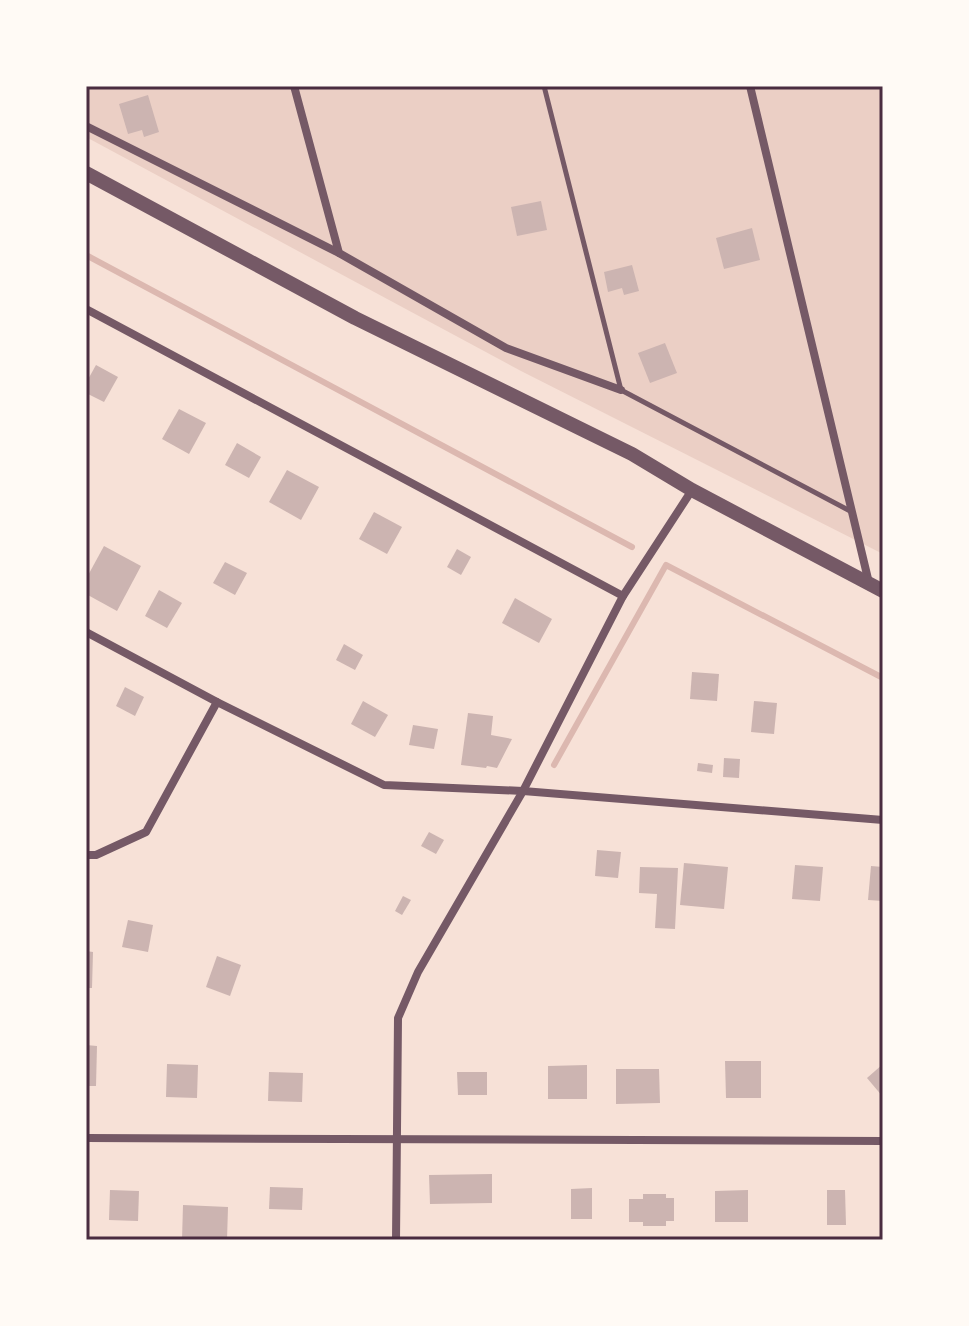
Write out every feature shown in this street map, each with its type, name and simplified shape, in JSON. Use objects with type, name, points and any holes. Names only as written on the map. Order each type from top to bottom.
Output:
[{"type":"street","points":[[294,86],[339,253]]},
{"type":"street","points":[[750,86],[853,512],[876,588]]},
{"type":"street","points":[[86,126],[339,253],[506,348],[621,390]]},
{"type":"street","points":[[86,173],[355,318],[632,454],[692,490],[876,588]]},
{"type":"street","points":[[86,309],[623,596]]},
{"type":"street","points":[[396,1240],[398,1018],[418,972],[523,791],[623,596],[692,490]]},
{"type":"street","points":[[86,632],[217,702],[384,785],[523,791],[883,820]]},
{"type":"street","points":[[86,855],[96,855],[146,832],[217,702]]},
{"type":"street","points":[[86,1138],[883,1141]]},
{"type":"lane","points":[[544,86],[621,390],[853,512]]},
{"type":"shaded area","points":[[86,86],[883,86],[883,554],[521,371],[86,137]]},
{"type":"building","points":[[148,95],[159,132],[144,137],[142,130],[128,134],[119,104]]},
{"type":"building","points":[[541,201],[547,230],[517,236],[511,207]]},
{"type":"building","points":[[752,228],[760,260],[724,269],[716,238]]},
{"type":"building","points":[[632,265],[639,291],[624,295],[622,288],[608,292],[604,272]]},
{"type":"building","points":[[665,343],[677,373],[650,383],[638,353]]},
{"type":"building","points":[[96,365],[118,377],[104,402],[86,393],[86,383]]},
{"type":"building","points":[[179,409],[206,423],[189,454],[162,439]]},
{"type":"building","points":[[237,443],[261,457],[249,478],[225,465]]},
{"type":"building","points":[[287,470],[319,487],[301,520],[269,502]]},
{"type":"building","points":[[374,512],[402,527],[387,554],[359,539]]},
{"type":"building","points":[[104,546],[141,566],[117,611],[86,594],[86,579]]},
{"type":"building","points":[[457,549],[471,557],[461,575],[447,567]]},
{"type":"building","points":[[225,562],[247,573],[235,595],[213,583]]},
{"type":"building","points":[[159,590],[182,603],[167,628],[145,616]]},
{"type":"building","points":[[515,598],[552,619],[539,643],[502,623]]},
{"type":"building","points":[[344,644],[363,655],[355,670],[336,660]]},
{"type":"building","points":[[692,672],[719,674],[717,701],[690,699]]},
{"type":"building","points":[[125,687],[144,697],[135,716],[116,706]]},
{"type":"building","points":[[363,701],[388,715],[375,737],[351,724]]},
{"type":"building","points":[[754,701],[777,703],[774,734],[751,732]]},
{"type":"building","points":[[468,713],[493,716],[491,735],[512,739],[497,768],[461,765]]},
{"type":"building","points":[[413,725],[438,729],[434,749],[409,745]]},
{"type":"building","points":[[724,758],[740,759],[739,778],[723,777]]},
{"type":"building","points":[[698,763],[713,765],[712,773],[697,771]]},
{"type":"building","points":[[429,832],[444,840],[436,854],[421,846]]},
{"type":"building","points":[[597,850],[621,852],[618,878],[595,876]]},
{"type":"building","points":[[684,863],[728,867],[724,909],[680,905]]},
{"type":"building","points":[[795,865],[823,867],[820,901],[792,899]]},
{"type":"building","points":[[871,866],[883,867],[883,901],[868,900]]},
{"type":"building","points":[[640,867],[678,868],[675,929],[655,928],[657,894],[639,893]]},
{"type":"building","points":[[403,896],[411,900],[402,915],[395,911]]},
{"type":"building","points":[[128,920],[153,925],[148,952],[122,947]]},
{"type":"building","points":[[86,951],[93,952],[92,988],[86,988]]},
{"type":"building","points":[[217,956],[241,965],[230,996],[206,987]]},
{"type":"building","points":[[86,1045],[97,1046],[96,1086],[86,1086]]},
{"type":"building","points":[[725,1061],[761,1061],[761,1098],[726,1098]]},
{"type":"building","points":[[167,1064],[198,1065],[197,1098],[166,1097]]},
{"type":"building","points":[[883,1064],[883,1097],[867,1078]]},
{"type":"building","points":[[587,1065],[587,1099],[548,1099],[548,1066]]},
{"type":"building","points":[[616,1069],[659,1069],[660,1103],[616,1104]]},
{"type":"building","points":[[269,1072],[303,1073],[302,1102],[268,1101]]},
{"type":"building","points":[[457,1072],[487,1072],[487,1095],[458,1095]]},
{"type":"building","points":[[492,1174],[492,1203],[430,1204],[429,1175]]},
{"type":"building","points":[[270,1187],[303,1188],[302,1210],[269,1209]]},
{"type":"building","points":[[592,1188],[592,1219],[571,1219],[571,1189]]},
{"type":"building","points":[[110,1190],[139,1191],[138,1221],[109,1220]]},
{"type":"building","points":[[748,1190],[748,1222],[715,1222],[715,1191]]},
{"type":"building","points":[[827,1190],[845,1190],[846,1225],[827,1225]]},
{"type":"building","points":[[643,1194],[666,1194],[666,1198],[674,1198],[674,1221],[666,1221],[666,1226],[643,1226],[643,1222],[629,1222],[629,1199],[643,1199]]},
{"type":"building","points":[[183,1205],[228,1207],[227,1240],[182,1240]]},
{"type":"waterway","points":[[86,255],[632,547]]},
{"type":"waterway","points":[[554,765],[666,565],[883,678]]}]
